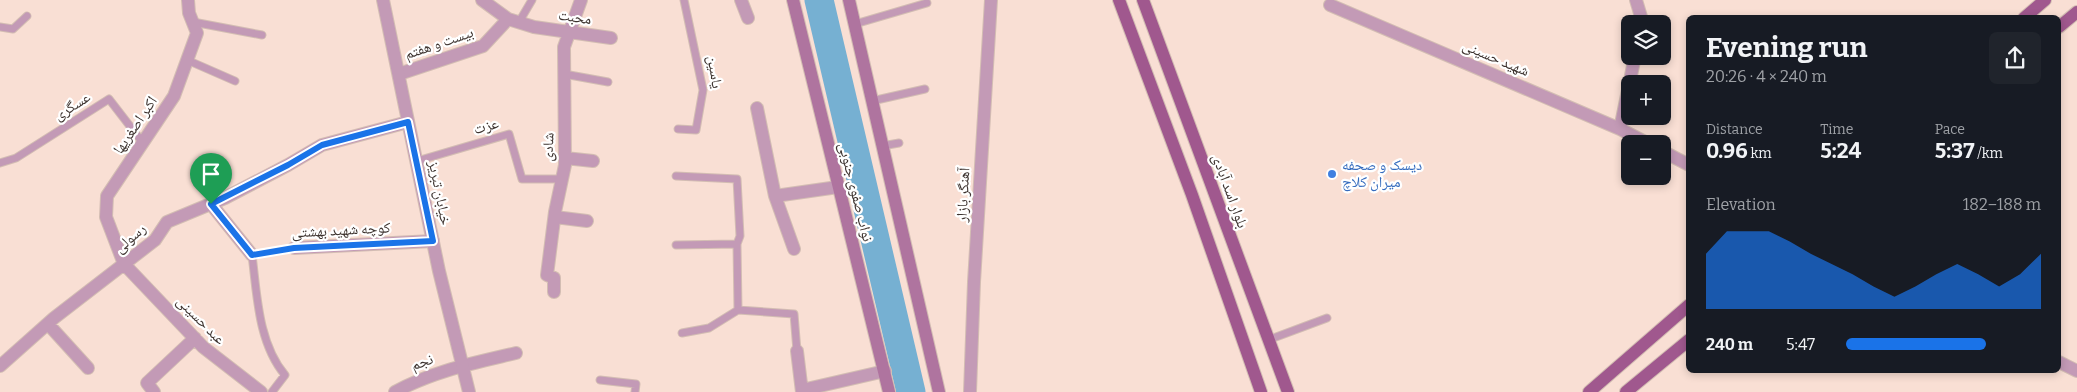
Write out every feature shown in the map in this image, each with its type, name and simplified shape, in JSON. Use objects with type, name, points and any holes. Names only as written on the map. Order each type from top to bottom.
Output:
[{"type":"main road","name":"نواب صفوی جنوبی","points":[[793,0],[889,392]]},
{"type":"main road","points":[[849,0],[939,392]]},
{"type":"main road","points":[[1119,0],[1192,195],[1261,392]]},
{"type":"main road","name":"بلوار اسد آبادی","points":[[1143,0],[1288,392]]},
{"type":"main road","points":[[2028,15],[2045,0]]},
{"type":"main road","points":[[2061,25],[2077,12]]},
{"type":"main road","points":[[1589,392],[1686,308]]},
{"type":"main road","points":[[1626,392],[1686,342]]},
{"type":"street","name":"اکبر اصغریها","points":[[124,264],[106,217],[107,196],[174,96],[197,33],[189,13],[188,0]]},
{"type":"street","name":"خیابان تبریز","points":[[383,0],[433,241],[469,392]]},
{"type":"street","name":"محبت","points":[[482,0],[514,20],[542,28],[611,38]]},
{"type":"street","name":"شادی","points":[[554,292],[554,278],[548,276],[554,217],[565,158],[564,47],[568,32],[582,0]]},
{"type":"street","points":[[741,0],[748,18]]},
{"type":"street","name":"آهنگر بازار","points":[[970,392],[974,282],[991,0]]},
{"type":"street","points":[[1636,0],[1640,15]]},
{"type":"street","name":"شهید حسینی","points":[[1330,5],[1632,135]]},
{"type":"street","name":"بیست و هفتم","points":[[398,74],[483,46],[514,20]]},
{"type":"street","points":[[1620,129],[1633,65]]},
{"type":"street","points":[[757,108],[775,196],[794,250]]},
{"type":"street","name":"رسولی","points":[[0,366],[48,324],[155,240],[167,222],[211,204],[288,165],[322,145],[408,122]]},
{"type":"street","points":[[1671,156],[1686,163]]},
{"type":"street","points":[[565,158],[593,161]]},
{"type":"street","points":[[775,196],[838,187]]},
{"type":"street","points":[[211,204],[252,255]]},
{"type":"street","points":[[554,217],[587,221]]},
{"type":"street","name":"کوچه شهید بهشتی","points":[[294,248],[433,241]]},
{"type":"street","name":"عبد حسینی","points":[[124,264],[203,347],[261,392]]},
{"type":"street","points":[[48,324],[88,368]]},
{"type":"street","points":[[154,392],[147,383],[195,338]]},
{"type":"street","points":[[797,352],[802,391],[885,371]]},
{"type":"street","name":"نجم","points":[[395,392],[417,380],[462,366],[516,353]]},
{"type":"street","points":[[2061,363],[2077,371]]},
{"type":"lane","points":[[514,20],[532,0]]},
{"type":"lane","name":"یاسین","points":[[678,129],[696,130],[703,90],[684,0]]},
{"type":"lane","points":[[854,24],[926,3]]},
{"type":"lane","points":[[0,27],[13,29],[27,16]]},
{"type":"lane","points":[[192,22],[262,35]]},
{"type":"lane","points":[[187,60],[235,82]]},
{"type":"lane","points":[[564,74],[608,82]]},
{"type":"lane","points":[[872,101],[925,89]]},
{"type":"lane","name":"عسگری","points":[[0,163],[16,158],[110,99],[143,143]]},
{"type":"lane","name":"عزت","points":[[416,161],[509,134],[522,179],[562,179]]},
{"type":"lane","points":[[882,146],[899,143]]},
{"type":"lane","points":[[676,176],[737,179],[740,236],[737,244],[738,310]]},
{"type":"lane","points":[[676,245],[737,244]]},
{"type":"lane","points":[[252,255],[259,312],[278,366],[285,375],[272,392]]},
{"type":"lane","points":[[682,333],[709,328],[738,310],[794,314],[797,352]]},
{"type":"lane","points":[[1268,340],[1327,318]]},
{"type":"lane","points":[[600,380],[636,384],[635,392]]},
{"type":"path","name":"کوچه شهید بهشتی","points":[[252,255],[294,248]]},
{"type":"waterway","points":[[819,0],[911,392]]},
{"type":"place","name":"دیسک و صحفه میران کلاچ","points":[[1332,174]]},
{"type":"route","points":[[408,122],[433,241],[294,248],[252,255],[211,204],[288,165],[322,145],[408,122]]}]
